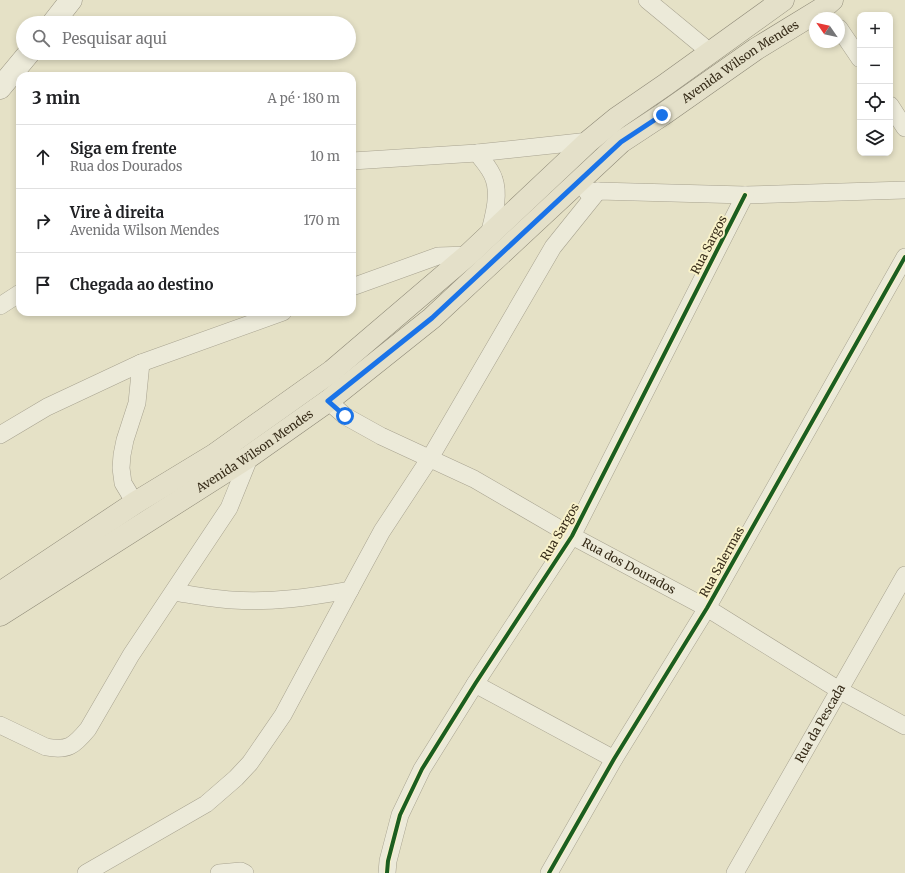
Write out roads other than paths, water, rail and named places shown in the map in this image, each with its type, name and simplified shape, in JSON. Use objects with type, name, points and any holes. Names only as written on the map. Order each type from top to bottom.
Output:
[{"type":"main road","name":"Avenida Wilson Mendes","points":[[0,593],[135,503],[214,455],[332,371],[468,255],[589,141],[617,118],[783,0]]},
{"type":"main road","name":"Avenida Wilson Mendes","points":[[0,616],[250,456],[328,401],[432,318],[621,142],[756,49],[829,9]]},
{"type":"street","points":[[58,16],[71,0]]},
{"type":"street","points":[[647,0],[710,52]]},
{"type":"street","points":[[845,37],[857,55]]},
{"type":"street","points":[[0,88],[23,60]]},
{"type":"street","points":[[893,110],[905,128]]},
{"type":"street","points":[[356,161],[477,153],[589,141]]},
{"type":"street","points":[[477,153],[492,174],[496,187],[494,210],[489,235]]},
{"type":"street","points":[[566,194],[598,191],[745,195],[905,190]]},
{"type":"street","points":[[86,873],[206,804],[236,778],[250,763],[283,716],[382,531],[430,458],[553,247],[598,191]]},
{"type":"street","name":"Rua Sargos","points":[[387,873],[388,861],[400,815],[422,769],[475,684],[572,536],[745,195]]},
{"type":"street","points":[[356,286],[438,256],[468,255]]},
{"type":"street","name":"Rua Salermas","points":[[549,873],[614,759],[708,608],[905,257]]},
{"type":"street","points":[[0,306],[16,296]]},
{"type":"street","points":[[0,435],[47,408],[141,363],[272,316]]},
{"type":"street","points":[[135,503],[123,483],[121,468],[125,440],[137,403],[141,363]]},
{"type":"street","name":"Rua dos Dourados","points":[[328,401],[345,416],[381,436],[474,479],[572,536],[708,608],[839,690],[905,726]]},
{"type":"street","points":[[0,725],[46,747],[59,749],[72,746],[88,729],[131,655],[229,508],[250,456]]},
{"type":"street","name":"Rua da Pescada","points":[[735,873],[905,575]]},
{"type":"street","points":[[174,592],[232,600],[273,600],[311,597],[350,590]]},
{"type":"street","points":[[475,684],[614,759]]},
{"type":"street","points":[[219,873],[241,871],[245,873]]}]
